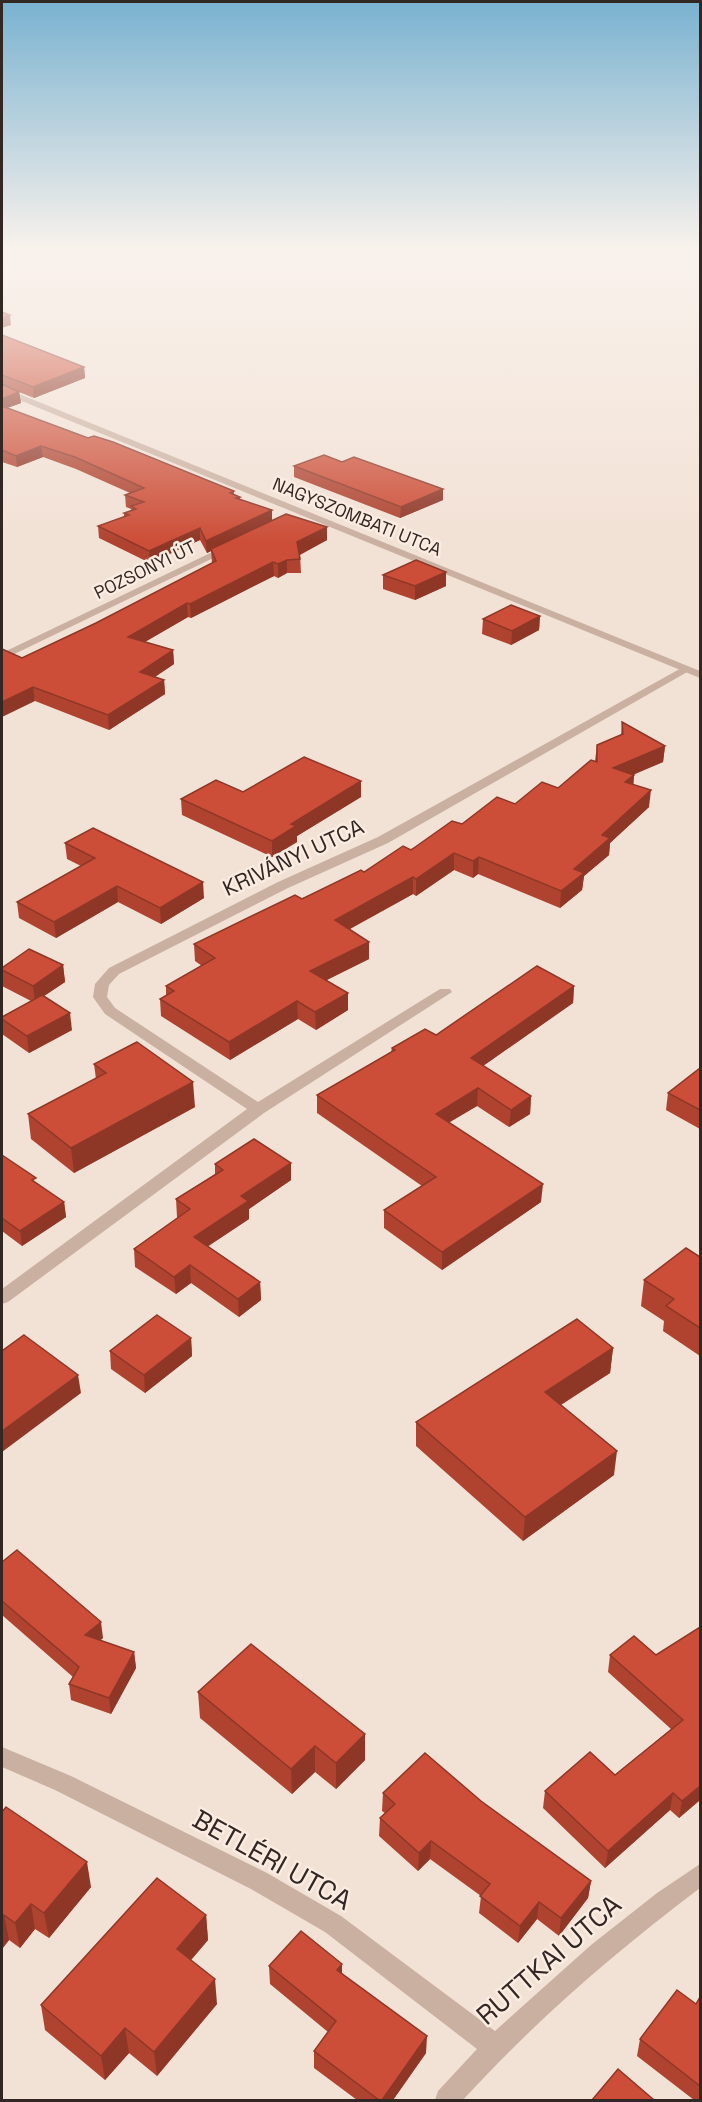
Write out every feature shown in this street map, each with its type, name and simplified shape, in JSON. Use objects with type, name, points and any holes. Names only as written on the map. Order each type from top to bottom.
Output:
[{"type":"street","name":"NAGYSZOMBATI UTCA","points":[[2,390],[700,675]]},
{"type":"street","points":[[286,521],[303,513]]},
{"type":"street","name":"POZSONYI ÚT","points":[[2,657],[244,541]]},
{"type":"street","name":"KRIVÁNYI UTCA","points":[[258,1109],[110,1011],[100,997],[102,984],[114,971],[283,885],[383,840],[685,669]]},
{"type":"street","points":[[2,1298],[258,1109],[445,993]]},
{"type":"street","name":"BETLÉRI UTCA","points":[[2,1757],[63,1783],[260,1881],[333,1924],[494,2046]]},
{"type":"street","name":"RUTTKAI UTCA","points":[[447,2100],[494,2046],[569,1978],[700,1875]]},
{"type":"building","points":[[2,346],[30,346],[84,367],[33,387],[2,375]]},
{"type":"building","points":[[2,384],[19,392],[2,399]]},
{"type":"building","points":[[2,406],[88,438],[94,436],[113,442],[234,491],[230,493],[240,497],[236,498],[272,510],[206,541],[200,528],[149,551],[98,526],[129,515],[124,513],[136,509],[131,506],[144,502],[125,495],[144,488],[75,457],[41,446],[16,456],[2,450]]},
{"type":"building","points":[[324,455],[342,462],[354,457],[443,489],[401,507],[294,466]]},
{"type":"building","points":[[286,514],[327,527],[297,542],[300,559],[287,560],[278,564],[273,562],[190,604],[187,603],[128,637],[173,650],[140,672],[164,680],[108,715],[33,687],[2,702],[2,649],[22,658],[96,623],[216,561],[211,549]]},
{"type":"building","points":[[416,560],[446,572],[415,586],[383,575]]},
{"type":"building","points":[[511,605],[540,616],[512,631],[483,619]]},
{"type":"building","points":[[622,722],[665,746],[613,768],[634,775],[625,782],[651,790],[602,835],[610,838],[574,869],[584,873],[561,891],[479,857],[473,861],[454,853],[416,879],[413,877],[335,920],[369,942],[310,971],[348,993],[315,1012],[297,1001],[229,1042],[160,999],[174,991],[166,986],[215,958],[194,944],[295,895],[302,899],[361,870],[364,872],[403,846],[411,850],[452,821],[462,824],[497,797],[515,804],[542,782],[558,788],[591,760],[597,762],[597,745],[623,734]]},
{"type":"building","points":[[304,757],[361,781],[291,824],[296,826],[272,841],[181,799],[216,780],[243,792]]},
{"type":"building","points":[[93,828],[203,882],[160,908],[117,886],[54,922],[17,902],[95,858],[65,843]]},
{"type":"building","points":[[29,949],[63,965],[33,986],[2,970]]},
{"type":"building","points":[[537,966],[574,986],[471,1058],[531,1096],[511,1110],[478,1088],[436,1114],[543,1184],[442,1252],[384,1210],[436,1177],[317,1095],[395,1050],[392,1048],[425,1029],[436,1035]]},
{"type":"building","points":[[42,995],[70,1013],[27,1036],[2,1019],[2,1017]]},
{"type":"building","points":[[137,1042],[193,1082],[71,1148],[28,1114],[106,1073],[94,1064]]},
{"type":"building","points":[[700,1068],[700,1110],[668,1093]]},
{"type":"building","points":[[254,1139],[291,1163],[241,1196],[248,1201],[194,1237],[260,1282],[238,1299],[190,1265],[174,1277],[134,1249],[190,1209],[176,1199],[223,1170],[215,1164]]},
{"type":"building","points":[[2,1155],[36,1178],[32,1180],[64,1202],[20,1231],[2,1218]]},
{"type":"building","points":[[686,1248],[700,1257],[700,1328],[666,1306],[674,1299],[644,1280]]},
{"type":"building","points":[[157,1315],[191,1338],[144,1375],[110,1351]]},
{"type":"building","points":[[577,1319],[613,1348],[545,1392],[617,1451],[525,1517],[416,1422]]},
{"type":"building","points":[[24,1335],[78,1375],[2,1431],[2,1351]]},
{"type":"building","points":[[17,1550],[101,1622],[85,1635],[134,1652],[109,1698],[69,1684],[79,1667],[2,1601],[2,1562]]},
{"type":"building","points":[[700,1627],[700,1786],[682,1801],[673,1793],[608,1851],[545,1791],[590,1752],[615,1775],[683,1720],[610,1655],[634,1636],[656,1655]]},
{"type":"building","points":[[251,1644],[365,1734],[336,1763],[315,1746],[291,1769],[198,1692]]},
{"type":"building","points":[[425,1753],[481,1801],[591,1881],[561,1918],[539,1902],[520,1926],[480,1896],[490,1884],[431,1841],[419,1853],[380,1818],[395,1804],[383,1793]]},
{"type":"building","points":[[6,1807],[87,1862],[44,1913],[31,1904],[15,1923],[4,1915],[2,1918],[2,1812]]},
{"type":"building","points":[[157,1878],[206,1915],[177,1949],[215,1979],[154,2052],[125,2028],[101,2056],[41,2005]]},
{"type":"building","points":[[301,1931],[342,1964],[337,1970],[427,2036],[382,2100],[314,2051],[336,2021],[269,1966]]},
{"type":"building","points":[[677,1990],[696,2004],[700,1997],[700,2086],[640,2039]]},
{"type":"building","points":[[618,2069],[654,2100],[592,2100]]}]
